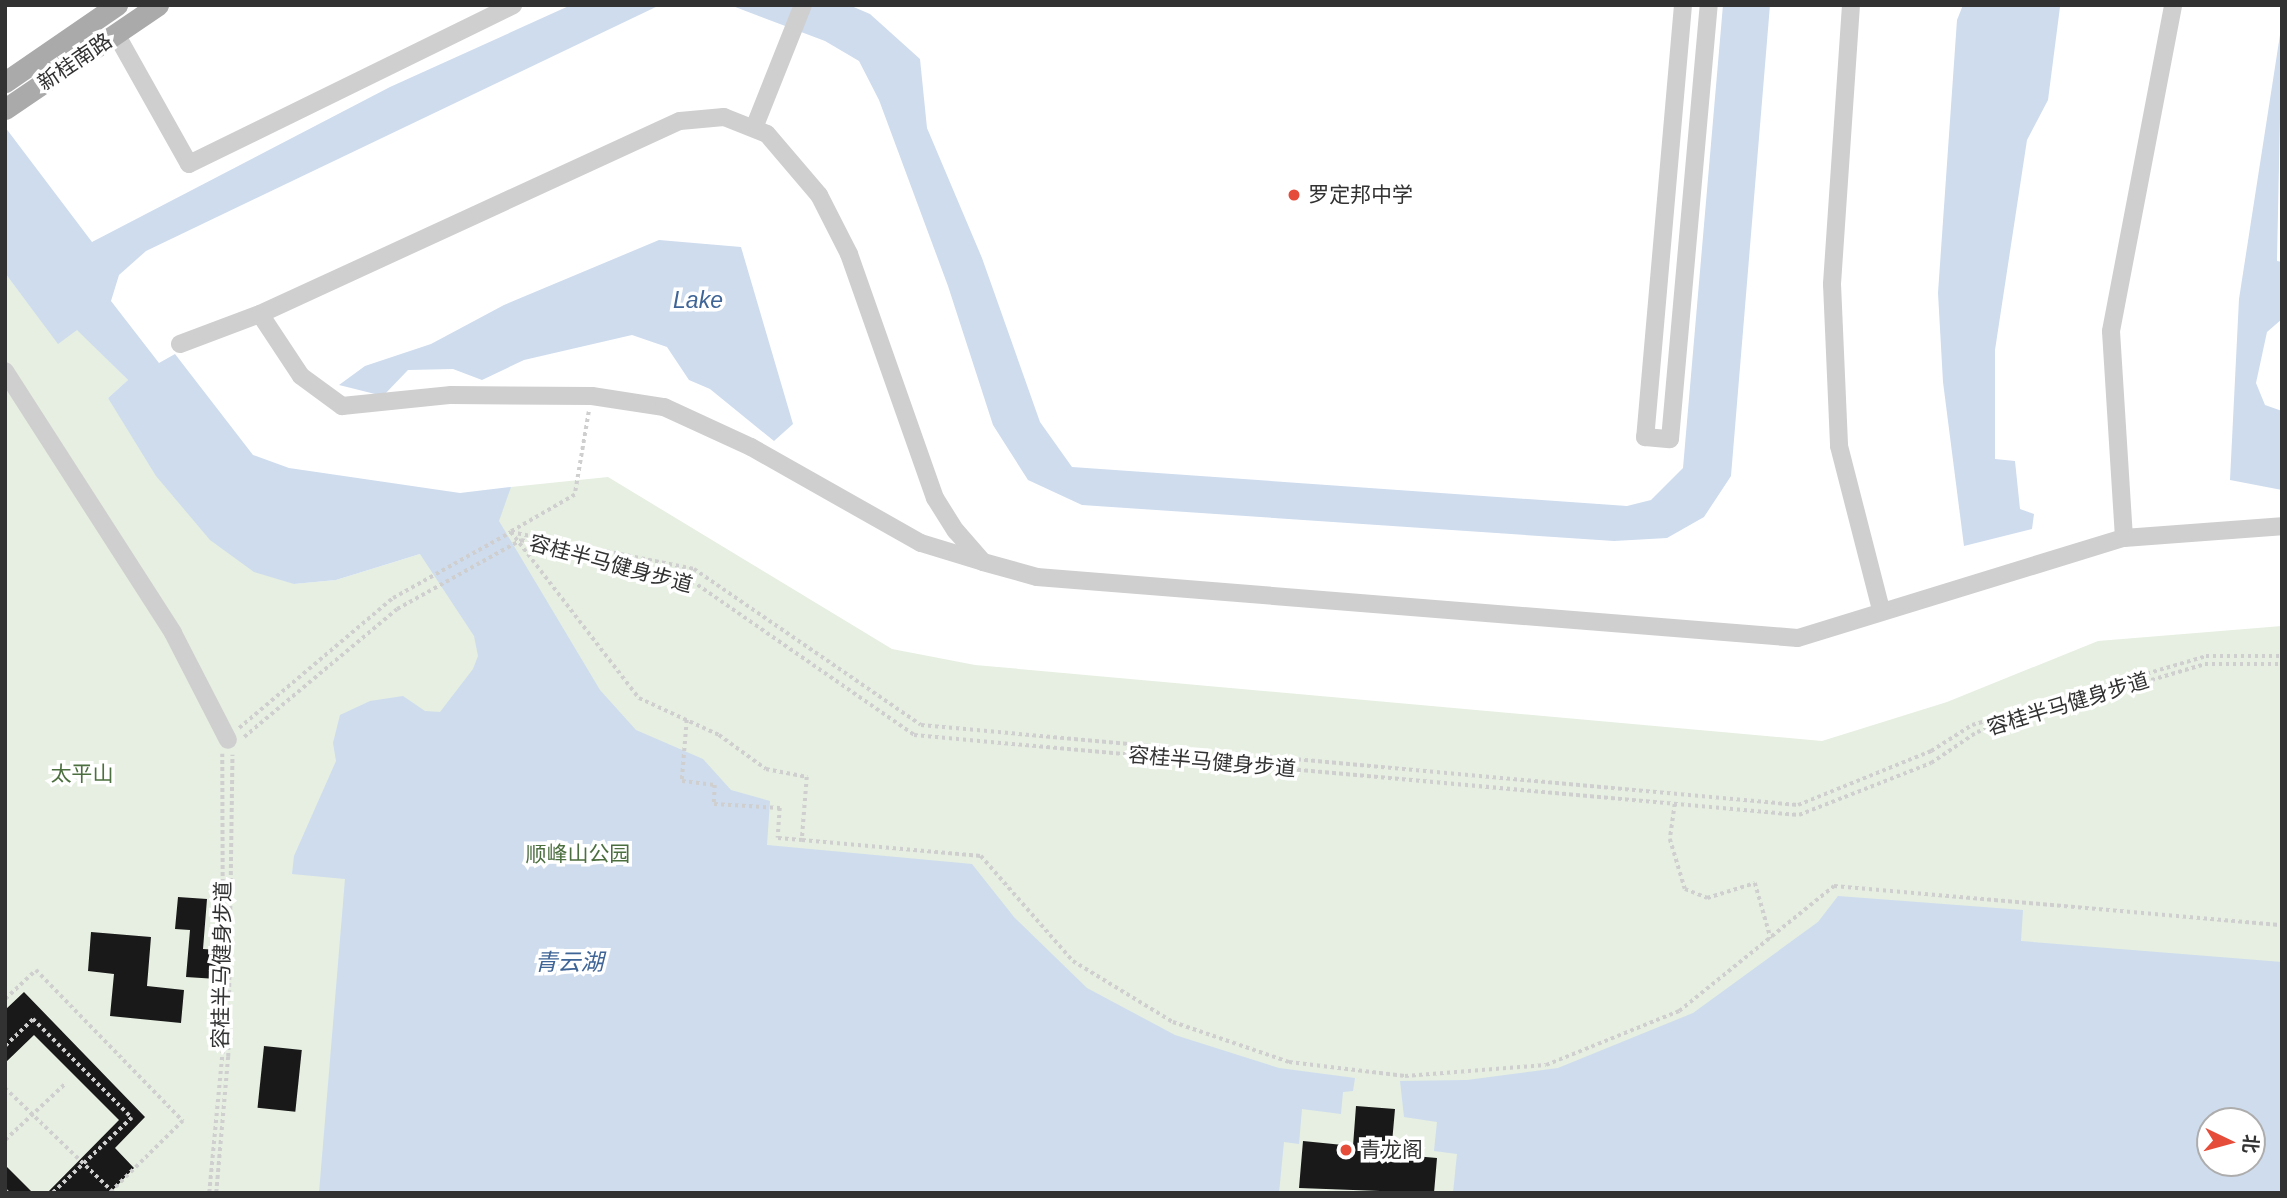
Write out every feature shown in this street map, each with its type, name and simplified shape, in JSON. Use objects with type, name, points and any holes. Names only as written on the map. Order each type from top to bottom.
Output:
[{"type":"main road","name":"新桂南路","points":[[10,79],[117,5]]},
{"type":"main road","name":"新桂南路","points":[[5,109],[158,5]]},
{"type":"street","points":[[116,34],[189,164],[513,5]]},
{"type":"street","points":[[754,128],[803,5]]},
{"type":"street","points":[[1684,5],[1645,437],[1671,439],[1709,5]]},
{"type":"street","points":[[1851,5],[1832,284],[1839,446],[1881,609]]},
{"type":"street","points":[[2124,538],[2111,331],[2173,5]]},
{"type":"street","points":[[180,344],[260,314],[680,121],[724,117],[767,134],[818,195],[849,254],[935,498],[983,562]]},
{"type":"street","points":[[260,314],[301,376],[342,406],[451,395],[592,396],[664,407],[751,447],[921,543],[1037,577],[1798,638],[1881,609],[2124,538],[2282,526]]},
{"type":"street","points":[[5,371],[173,633],[230,743]]},
{"type":"path","points":[[216,1193],[229,1030],[230,743],[393,598],[575,495],[592,396]]},
{"type":"path","points":[[511,532],[521,540],[551,589],[639,698],[719,735],[766,769],[807,777],[803,840]]},
{"type":"path","points":[[511,532],[694,569],[921,725],[1798,805],[1930,751],[1972,726],[2206,656],[2282,656]]},
{"type":"path","name":"容桂半马健身步道","points":[[209,1193],[223,1044],[222,747],[397,609],[521,540],[692,581],[915,735],[1799,815],[1931,763],[1977,732],[2205,664],[2282,664]]},
{"type":"path","points":[[687,720],[682,782],[715,785],[714,804],[780,808],[778,838],[981,856],[1073,961],[1173,1022],[1289,1062],[1405,1076],[1546,1065],[1679,1011],[1834,886],[2282,925]]},
{"type":"path","points":[[1675,803],[1670,839],[1685,889],[1707,898],[1755,883],[1771,939]]},
{"type":"path","points":[[5,999],[36,970],[183,1121],[112,1192],[5,1088]]},
{"type":"path","points":[[5,1046],[33,1019],[132,1118],[53,1193]]},
{"type":"path","points":[[5,1140],[65,1083]]},
{"type":"green space","name":"顺峰山公园","points":[[5,273],[58,343],[77,329],[128,380],[108,398],[294,584],[336,580],[420,554],[511,487],[608,477],[892,649],[975,665],[1822,741],[1947,702],[2098,641],[2282,626],[2282,1193],[5,1193]]},
{"type":"water","name":"青云湖","points":[[571,5],[660,5],[146,251],[119,275],[111,301],[159,363],[175,354],[253,455],[289,468],[460,493],[511,487],[499,521],[600,690],[636,730],[703,759],[731,790],[770,801],[767,845],[972,864],[1014,917],[1087,988],[1175,1035],[1279,1068],[1355,1078],[1353,1091],[1343,1092],[1341,1114],[1302,1109],[1299,1144],[1284,1142],[1279,1193],[319,1193],[345,879],[292,874],[294,856],[336,761],[333,743],[340,715],[370,701],[403,696],[425,711],[440,712],[473,669],[478,656],[474,636],[420,554],[336,580],[294,584],[254,572],[210,540],[156,476],[108,398],[128,380],[77,330],[58,344],[5,273],[5,127],[92,242],[390,87]]},
{"type":"water","points":[[730,5],[849,5],[870,14],[920,59],[927,128],[982,258],[1040,422],[1072,467],[1627,506],[1651,500],[1683,468],[1723,5],[1770,5],[1731,476],[1704,517],[1667,538],[1614,541],[1082,505],[1028,480],[993,425],[948,286],[879,100],[859,61],[825,41]]},
{"type":"water","points":[[1963,5],[2060,7],[2048,100],[2027,140],[1995,350],[1995,459],[2015,461],[2020,509],[2034,514],[2032,529],[1964,546],[1943,382],[1938,293],[1957,20]]},
{"type":"water","points":[[2282,22],[2277,261],[2282,262],[2282,319],[2267,332],[2256,383],[2265,405],[2282,411],[2282,490],[2230,480],[2239,299]]},
{"type":"water","name":"Lake","points":[[659,240],[741,247],[793,424],[774,441],[710,389],[689,380],[667,347],[632,335],[524,360],[482,380],[453,369],[408,370],[383,396],[339,385],[365,366],[431,344],[504,305]]},
{"type":"water","points":[[1838,896],[2023,910],[2021,941],[2282,962],[2282,1193],[1453,1193],[1457,1154],[1434,1151],[1437,1122],[1404,1117],[1400,1081],[1467,1080],[1558,1068],[1693,1013],[1818,922]]},
{"type":"building","points":[[178,897],[207,899],[203,949],[219,950],[217,979],[186,977],[190,930],[175,929]]},
{"type":"building","points":[[91,932],[151,937],[147,986],[184,990],[181,1023],[110,1016],[114,974],[88,971]]},
{"type":"building","points":[[24,992],[145,1117],[115,1148],[134,1168],[110,1193],[47,1193],[119,1120],[34,1035],[5,1063],[5,1010]]},
{"type":"building","points":[[264,1046],[302,1050],[295,1112],[258,1108]]},
{"type":"building","name":"青龙阁","points":[[1356,1106],[1395,1109],[1391,1154],[1437,1158],[1434,1193],[1299,1188],[1303,1141],[1353,1146]]},
{"type":"building","points":[[5,1165],[33,1193],[5,1193]]},
{"type":"place","name":"罗定邦中学","points":[[1294,195]]},
{"type":"place","name":"青龙阁","points":[[1346,1150]]},
{"type":"park label","name":"太平山","points":[[82,774]]}]
